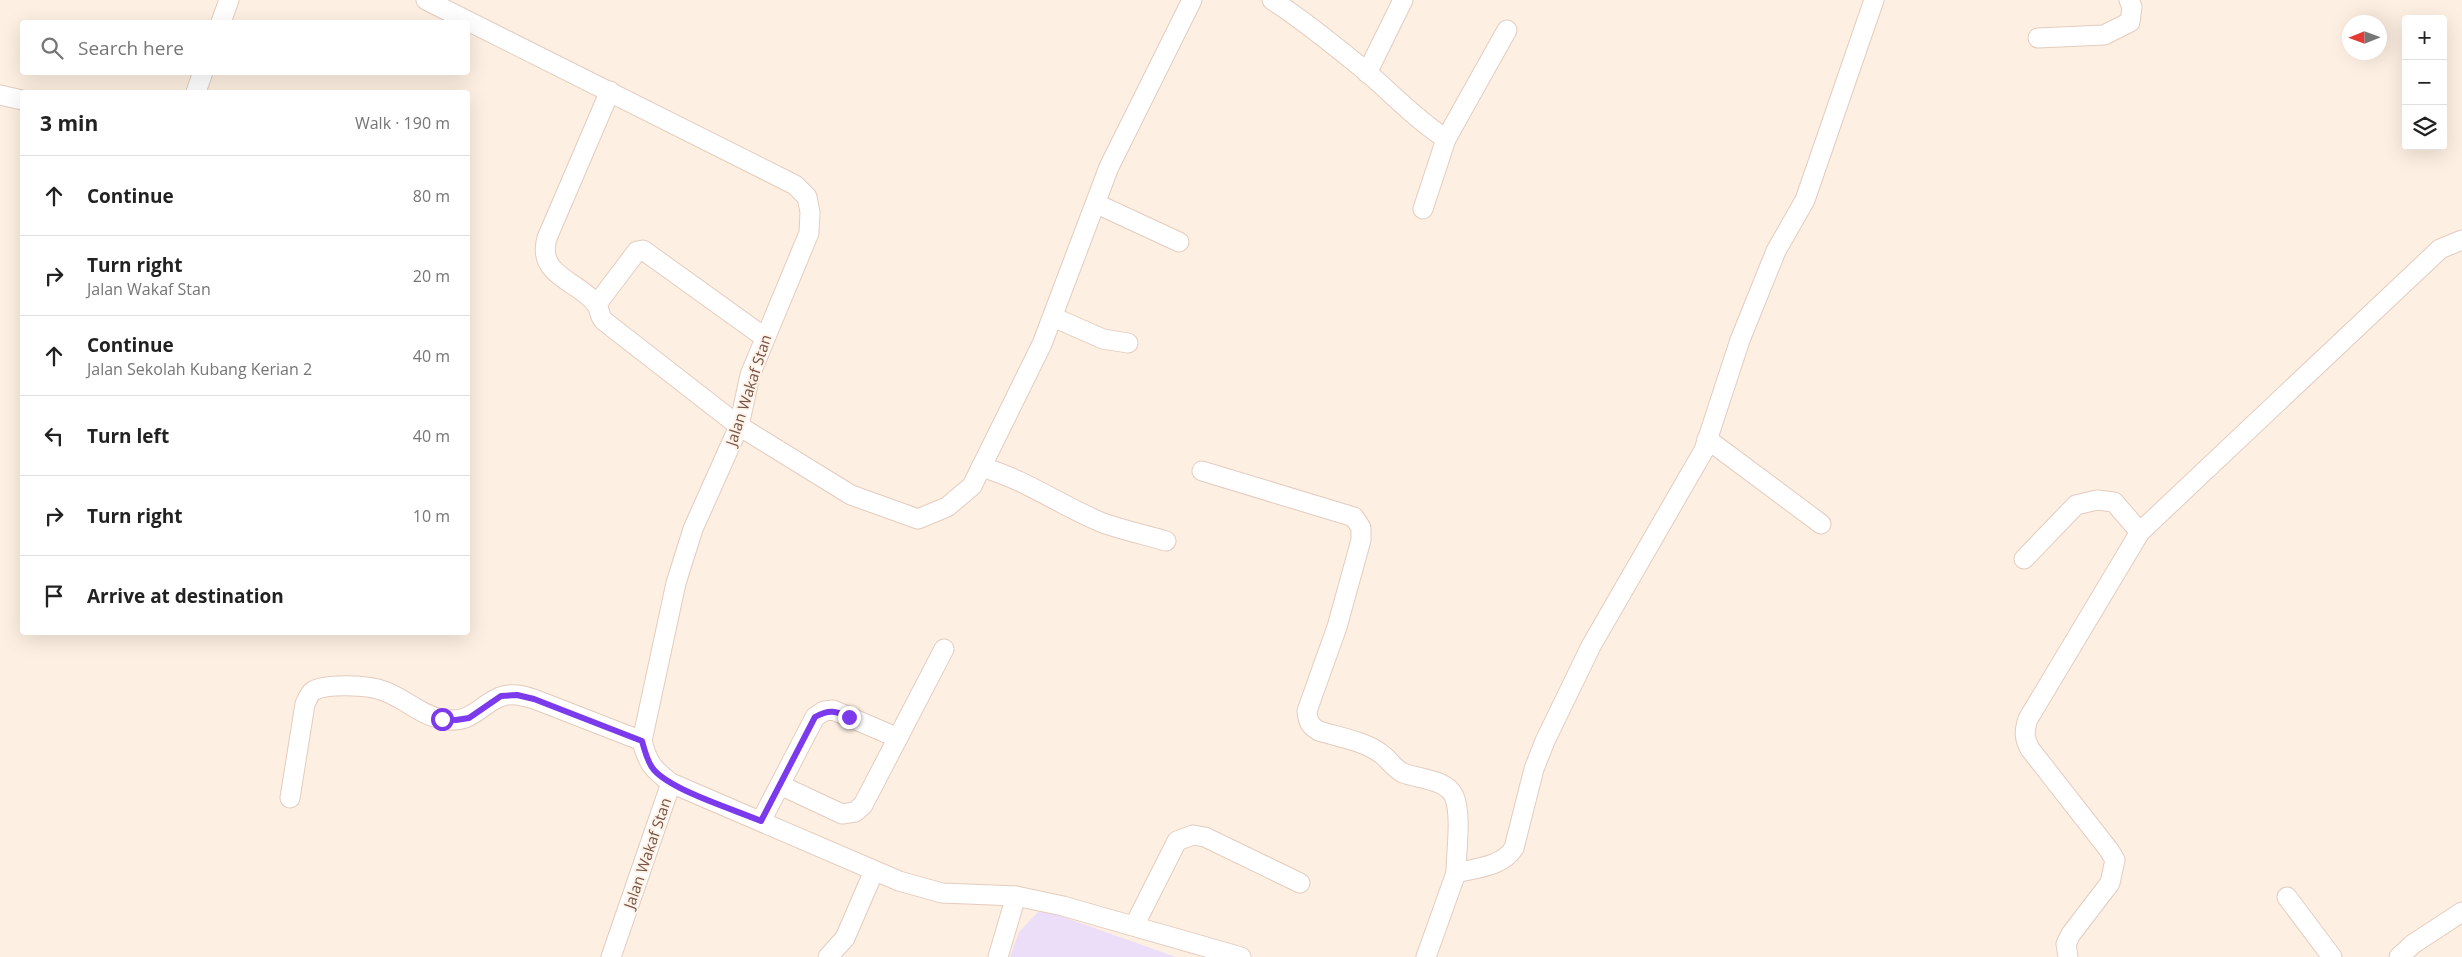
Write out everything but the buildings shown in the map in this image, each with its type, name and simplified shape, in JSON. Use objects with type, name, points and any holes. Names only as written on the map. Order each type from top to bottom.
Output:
[{"type":"street","points":[[222,20],[229,0]]},
{"type":"street","name":"Jalan Wakaf Stan","points":[[426,0],[466,20]]},
{"type":"street","points":[[610,91],[547,238],[544,248],[550,267],[597,304],[600,317],[604,321],[739,426],[851,495],[918,519],[947,507],[972,486],[1042,344],[1097,204],[1109,167],[1192,0]]},
{"type":"street","points":[[1272,0],[1299,17],[1367,73],[1427,127],[1446,140]]},
{"type":"street","points":[[1367,73],[1403,0]]},
{"type":"street","points":[[1456,873],[1499,862],[1508,858],[1514,848],[1534,769],[1545,741],[1590,646],[1704,450],[1740,340],[1776,251],[1805,200],[1874,0]]},
{"type":"street","points":[[2038,38],[2104,35],[2130,22],[2132,7],[2129,0]]},
{"type":"street","name":"Jalan Wakaf Stan","points":[[470,22],[795,185],[807,197],[810,212],[809,233],[764,337],[750,375],[739,426],[693,530],[676,583],[642,741],[646,756],[653,769],[671,783],[611,957]]},
{"type":"street","points":[[1423,209],[1446,140],[1507,30]]},
{"type":"street","points":[[197,90],[202,75]]},
{"type":"street","points":[[0,94],[20,99]]},
{"type":"street","points":[[1097,204],[1180,242]]},
{"type":"street","points":[[2068,957],[2066,944],[2068,939],[2110,883],[2115,860],[2030,749],[2025,740],[2024,729],[2028,719],[2140,532],[2440,249],[2462,240]]},
{"type":"street","points":[[597,304],[638,251],[643,250],[764,337]]},
{"type":"street","points":[[1053,317],[1104,339],[1128,343]]},
{"type":"street","points":[[1707,438],[1821,524]]},
{"type":"street","points":[[981,467],[1004,473],[1031,485],[1103,523],[1166,541]]},
{"type":"street","points":[[1202,471],[1354,517],[1361,528],[1361,540],[1336,627],[1307,711],[1308,721],[1312,727],[1319,731],[1372,748],[1404,773],[1440,784],[1454,796],[1457,810],[1456,873],[1426,957]]},
{"type":"street","points":[[2024,559],[2076,505],[2085,501],[2114,502],[2140,532]]},
{"type":"street","points":[[780,785],[842,814],[855,812],[863,805],[944,649]]},
{"type":"street","points":[[290,798],[304,704],[311,692],[322,687],[371,687],[385,691],[428,715],[456,720],[469,718],[501,696],[517,695],[534,699],[642,741]]},
{"type":"street","points":[[761,821],[815,717],[824,711],[833,710],[898,738]]},
{"type":"street","points":[[671,783],[899,881],[942,893],[1016,896],[1064,906],[1241,957]]},
{"type":"street","points":[[1134,926],[1177,841],[1193,835],[1205,837],[1300,883]]},
{"type":"street","points":[[828,957],[845,938],[874,871]]},
{"type":"street","points":[[998,957],[1016,896]]},
{"type":"street","points":[[2287,897],[2332,957]]},
{"type":"street","points":[[2399,957],[2413,944],[2462,912]]},
{"type":"shaded area","points":[[1041,909],[1176,957],[1010,957],[1019,932]]},
{"type":"route","points":[[442,719],[456,720],[469,718],[501,696],[517,695],[534,699],[642,741],[646,756],[653,769],[671,783],[761,821],[815,717],[824,711],[833,710],[849,717]]}]
